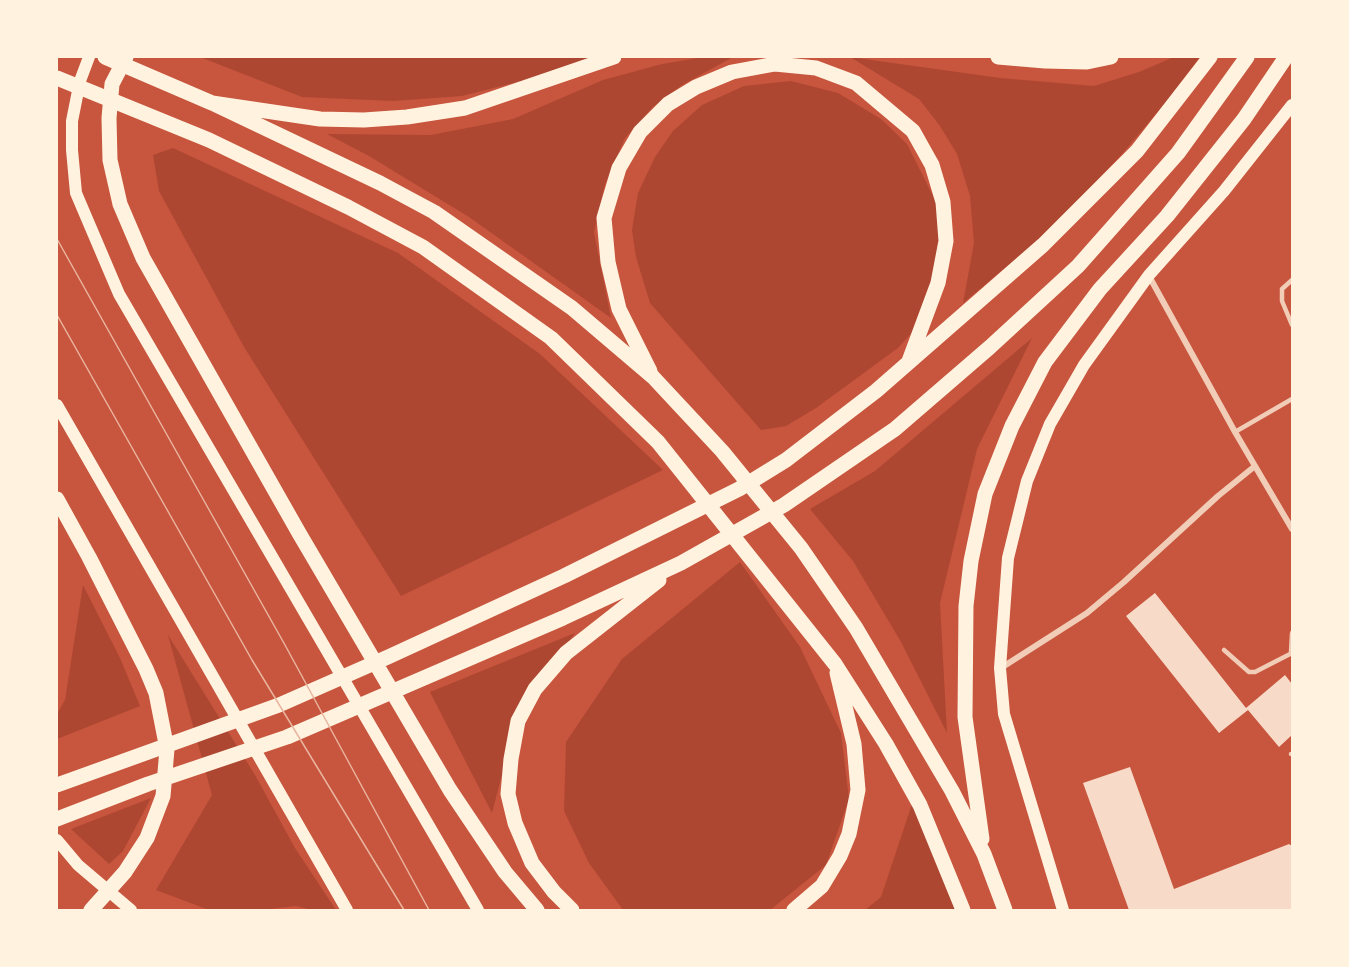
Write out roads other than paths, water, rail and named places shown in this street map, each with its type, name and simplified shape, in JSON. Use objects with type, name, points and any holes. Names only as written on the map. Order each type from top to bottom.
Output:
[{"type":"main road","points":[[89,57],[80,81],[72,121],[76,193],[118,294],[478,910]]},
{"type":"main road","points":[[105,57],[212,103],[380,183],[434,212],[572,308],[653,377],[722,451],[807,556],[862,638],[952,791],[984,854],[1005,910]]},
{"type":"main road","points":[[126,57],[112,84],[109,118],[110,160],[120,204],[143,258],[298,532],[450,790],[505,872],[537,910]]},
{"type":"main road","points":[[212,103],[320,118],[364,120],[406,117],[465,108],[614,57]]},
{"type":"main road","points":[[998,57],[1087,62],[1111,57]]},
{"type":"main road","points":[[57,785],[279,705],[564,576],[740,489],[786,460],[876,391],[1043,245],[1129,159],[1210,57]]},
{"type":"main road","points":[[57,819],[148,784],[287,737],[563,618],[681,563],[784,505],[895,429],[990,347],[1078,266],[1178,153],[1247,57]]},
{"type":"main road","points":[[984,854],[965,717],[966,606],[971,561],[985,494],[1012,426],[1045,362],[1100,289],[1167,216],[1238,128],[1286,57]]},
{"type":"main road","points":[[653,377],[620,309],[608,262],[604,218],[619,168],[640,132],[668,104],[696,87],[732,72],[775,64],[816,68],[856,83],[913,132],[933,165],[944,202],[946,241],[938,284],[908,363]]},
{"type":"main road","points":[[57,78],[209,140],[348,207],[423,247],[551,338],[658,442],[835,664],[886,744],[920,805],[963,910]]},
{"type":"main road","points":[[1064,910],[1004,714],[1000,668],[1008,558],[1027,481],[1050,424],[1084,365],[1149,275],[1224,191],[1292,105]]},
{"type":"main road","points":[[57,405],[347,910]]},
{"type":"main road","points":[[57,499],[89,556],[146,669],[156,693],[167,749],[162,796],[147,838],[125,872],[92,909]]},
{"type":"main road","points":[[572,910],[554,892],[532,862],[515,823],[508,794],[518,720],[535,689],[566,653],[681,563]]},
{"type":"main road","points":[[794,910],[822,886],[840,856],[849,834],[858,790],[854,744],[835,664]]},
{"type":"main road","points":[[57,840],[78,865],[131,910]]},
{"type":"street","points":[[1149,275],[1235,432],[1292,529]]},
{"type":"street","points":[[1000,668],[1087,613],[1255,466]]},
{"type":"lane","points":[[1292,280],[1282,289],[1282,301],[1292,324]]},
{"type":"lane","points":[[1235,432],[1292,399]]},
{"type":"lane","points":[[1224,650],[1249,672],[1255,672],[1292,652],[1292,633]]},
{"type":"tram line","points":[[57,239],[285,645],[429,910]]},
{"type":"tram line","points":[[57,315],[252,660],[404,910]]}]
